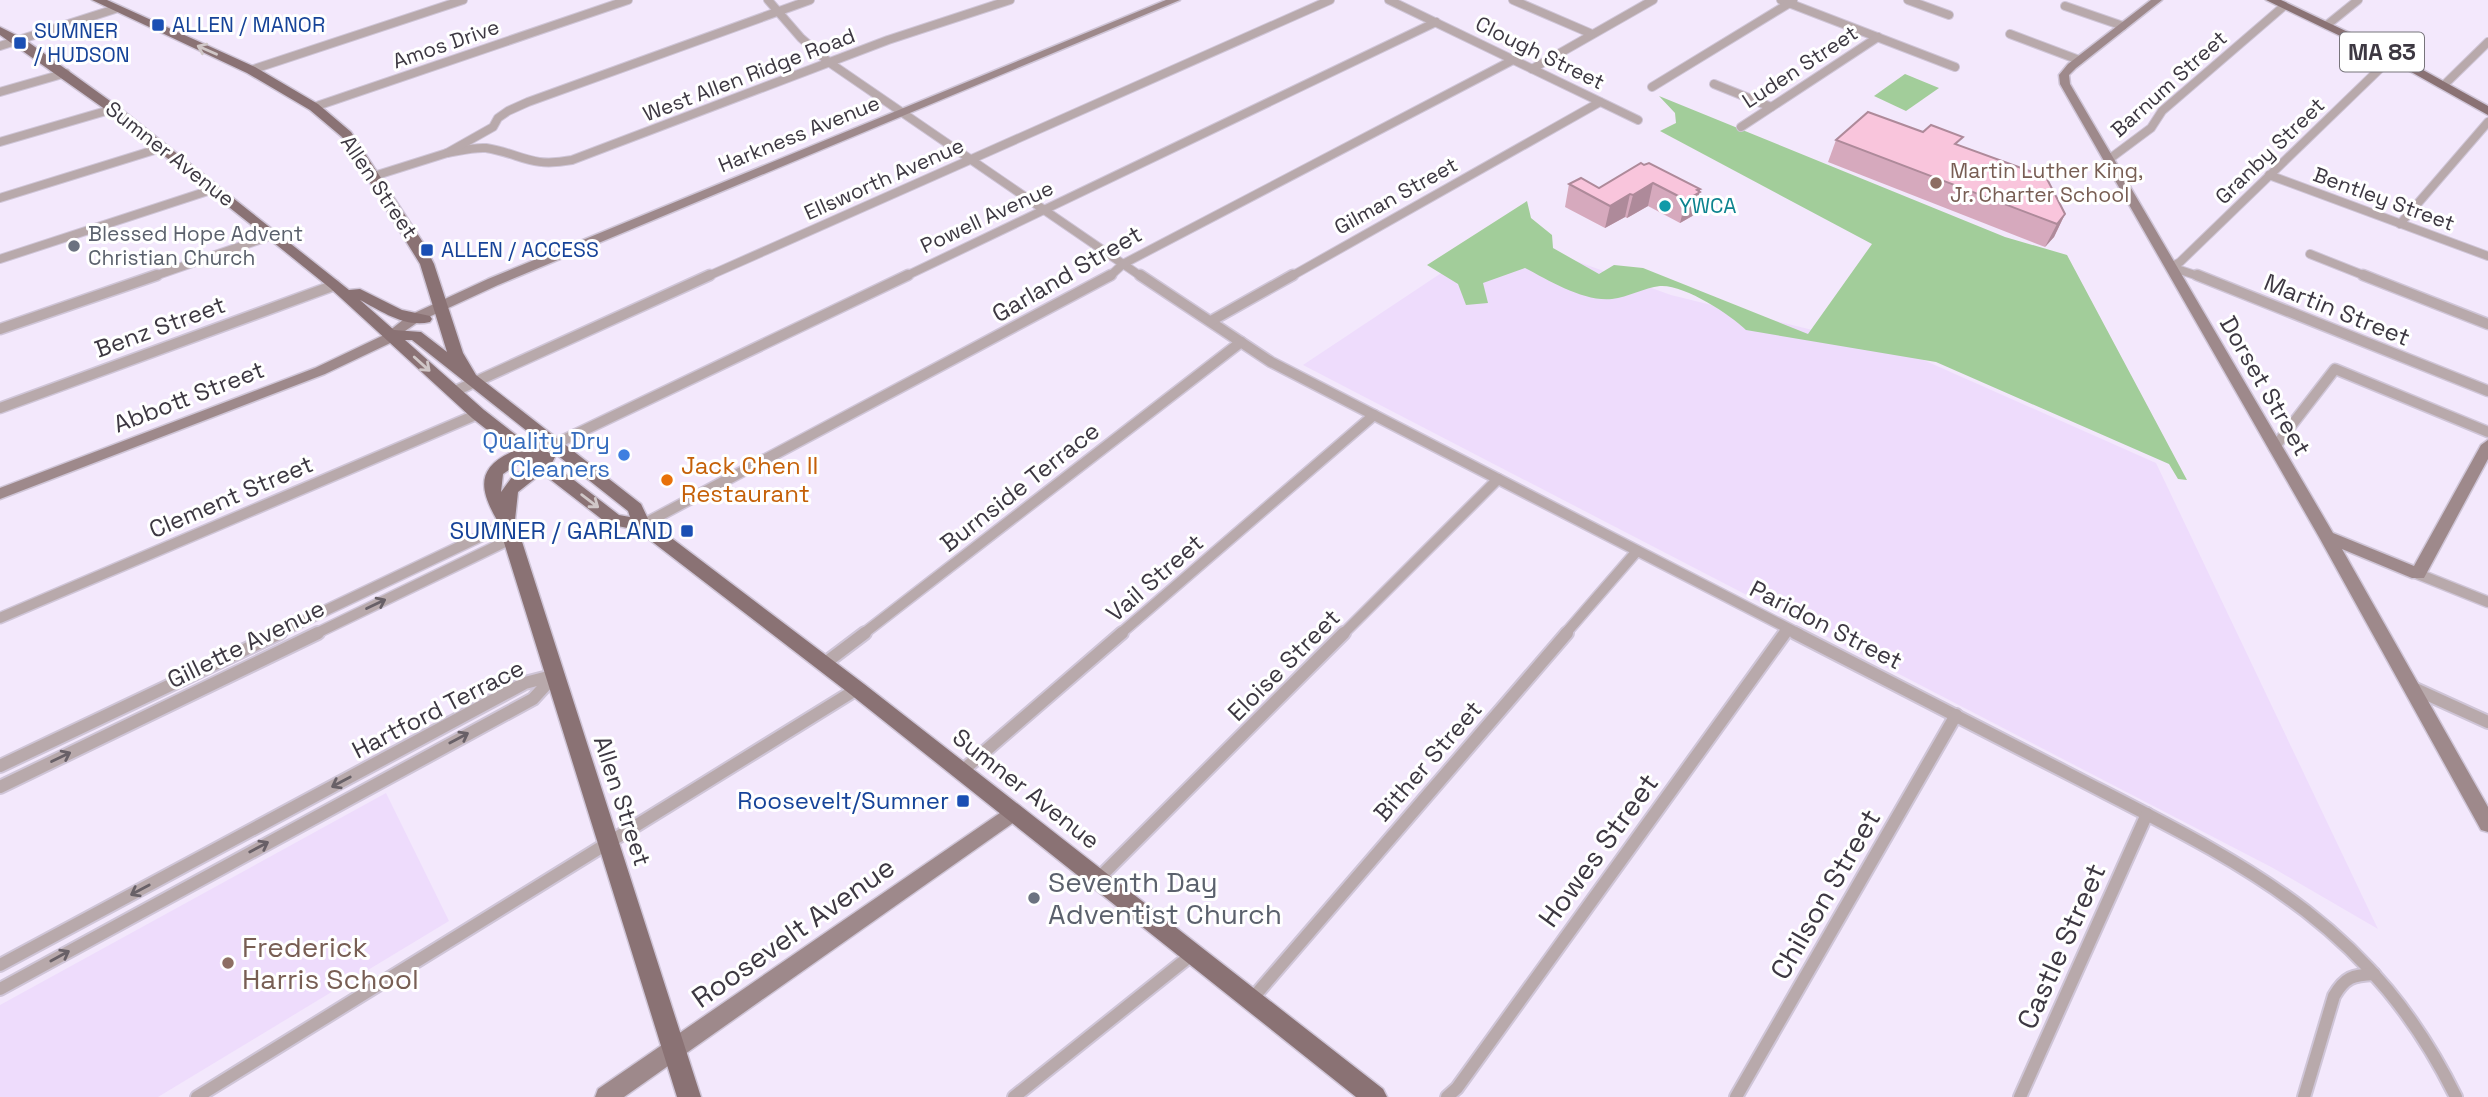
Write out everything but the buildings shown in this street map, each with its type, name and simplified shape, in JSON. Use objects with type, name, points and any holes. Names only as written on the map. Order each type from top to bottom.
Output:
[{"type":"main road","name":"Allen Street","points":[[98,0],[251,70],[314,107],[347,135],[422,254],[454,353],[473,382]]},
{"type":"main road","name":"MA 83","points":[[2272,0],[2392,57],[2488,111]]},
{"type":"main road","name":"Sumner Avenue","points":[[0,30],[20,41],[114,109],[273,235],[335,285],[478,414],[543,465],[614,520],[642,525],[857,689],[1375,1097]]},
{"type":"main road","name":"Sumner Avenue","points":[[335,285],[363,295],[390,312],[419,319]]},
{"type":"main road","name":"Sumner Avenue","points":[[391,335],[416,335],[635,508],[642,525]]},
{"type":"main road","name":"Allen Street","points":[[553,445],[525,451],[502,466],[492,482],[689,1097]]},
{"type":"main road","points":[[508,528],[509,492],[520,479],[543,465],[553,445]]},
{"type":"street","points":[[251,70],[463,0]]},
{"type":"street","name":"Amos Drive","points":[[314,107],[628,0]]},
{"type":"street","name":"Paridon Street","points":[[768,0],[801,38],[830,63],[1043,210],[1271,362],[2236,862],[2302,905],[2340,938],[2374,974],[2419,1027],[2456,1097]]},
{"type":"street","points":[[499,151],[493,127],[494,121],[502,115],[535,99],[810,0]]},
{"type":"street","name":"West Allen Ridge Road","points":[[447,153],[472,148],[499,151],[533,163],[572,160],[830,63],[1010,0]]},
{"type":"street","name":"Harkness Avenue","points":[[419,319],[493,282],[618,229],[1175,0]]},
{"type":"street","name":"Ellsworth Avenue","points":[[453,392],[1330,0]]},
{"type":"street","name":"Clough Street","points":[[1389,0],[1637,120]]},
{"type":"street","points":[[1513,0],[1592,34]]},
{"type":"street","points":[[1781,0],[1955,66]]},
{"type":"street","points":[[1908,0],[1949,15]]},
{"type":"street","name":"Dorset Street","points":[[2157,0],[2079,60],[2066,72],[2064,83],[2327,537],[2488,824]]},
{"type":"street","points":[[2327,25],[2358,0]]},
{"type":"street","points":[[1532,69],[1649,1]]},
{"type":"street","points":[[1652,86],[1792,2]]},
{"type":"street","name":"Barnum Street","points":[[2108,160],[2149,130],[2162,111],[2284,5]]},
{"type":"street","points":[[2065,6],[2123,26]]},
{"type":"street","points":[[0,46],[115,9]]},
{"type":"street","name":"Powell Avenue","points":[[553,445],[1436,22]]},
{"type":"street","points":[[2010,34],[2079,60]]},
{"type":"street","name":"Luden Street","points":[[1741,127],[1878,37]]},
{"type":"street","points":[[2444,85],[2488,42]]},
{"type":"street","name":"Granby Street","points":[[2171,268],[2392,57]]},
{"type":"street","name":"Garland Street","points":[[642,525],[1106,279],[1123,264],[1513,60]]},
{"type":"street","points":[[0,92],[66,74]]},
{"type":"street","points":[[1714,84],[1771,107]]},
{"type":"street","name":"Gilman Street","points":[[1211,321],[1600,102]]},
{"type":"street","points":[[0,142],[114,109]]},
{"type":"street","points":[[2400,224],[2488,122]]},
{"type":"street","points":[[374,176],[447,153],[493,127]]},
{"type":"street","points":[[0,198],[161,148]]},
{"type":"street","name":"Bentley Street","points":[[2269,176],[2488,256]]},
{"type":"street","points":[[0,259],[214,189]]},
{"type":"street","points":[[0,329],[273,235]]},
{"type":"street","points":[[2310,254],[2488,324]]},
{"type":"street","name":"Martin Street","points":[[2171,268],[2205,278],[2488,391]]},
{"type":"street","name":"Benz Street","points":[[0,408],[335,285]]},
{"type":"street","name":"Abbott Street","points":[[0,494],[320,370],[391,335],[406,331],[419,319]]},
{"type":"street","name":"Burnside Terrace","points":[[824,664],[1241,342]]},
{"type":"street","points":[[2274,447],[2335,369],[2488,432]]},
{"type":"street","name":"Clement Street","points":[[0,618],[478,414]]},
{"type":"street","name":"Vail Street","points":[[961,772],[1374,415]]},
{"type":"street","points":[[2418,574],[2488,445]]},
{"type":"street","name":"Eloise Street","points":[[1098,879],[1498,479]]},
{"type":"street","name":"Gillette Avenue","points":[[0,766],[508,528]]},
{"type":"street","name":"Gillette Avenue","points":[[0,787],[137,720],[508,528]]},
{"type":"street","points":[[2327,537],[2488,602]]},
{"type":"street","name":"Bither Street","points":[[1252,999],[1637,551]]},
{"type":"street","name":"Howes Street","points":[[1447,1097],[1457,1088],[1787,630]]},
{"type":"street","name":"Hartford Terrace","points":[[0,965],[525,683],[555,675]]},
{"type":"street","name":"Hartford Terrace","points":[[0,989],[533,699],[555,675]]},
{"type":"street","points":[[2410,687],[2488,722]]},
{"type":"street","points":[[197,1097],[857,689]]},
{"type":"street","points":[[133,702],[137,720]]},
{"type":"street","name":"Chilson Street","points":[[1736,1097],[1956,715]]},
{"type":"street","name":"Roosevelt Avenue","points":[[606,1097],[1013,812]]},
{"type":"street","name":"Castle Street","points":[[2020,1097],[2147,814]]},
{"type":"street","points":[[1014,1097],[1194,953]]},
{"type":"street","points":[[2304,1097],[2337,989],[2352,975],[2374,974]]},
{"type":"shaded area","points":[[1500,234],[1671,295],[1910,354],[2156,463],[2378,929],[2273,868],[1303,365]]},
{"type":"shaded area","name":"Frederick Harris School","points":[[386,793],[449,921],[158,1097],[0,1097],[0,1005]]},
{"type":"green space","points":[[1905,74],[1939,88],[1906,111],[1874,96]]},
{"type":"green space","points":[[1659,96],[2005,237],[2067,255],[2187,480],[2178,479],[2169,464],[1936,362],[1746,330],[1718,309],[1693,295],[1670,287],[1660,286],[1618,298],[1601,299],[1567,290],[1525,268],[1483,283],[1488,303],[1466,305],[1458,284],[1427,265],[1527,201],[1531,218],[1552,235],[1553,248],[1599,274],[1614,265],[1643,268],[1808,334],[1872,244],[1660,131],[1676,123],[1675,113]]},
{"type":"place","name":"ALLEN / MANOR","points":[[158,25]]},
{"type":"place","name":"SUMNER / HUDSON","points":[[20,43]]},
{"type":"place","name":"Martin Luther King, Jr. Charter School","points":[[1936,183]]},
{"type":"place","name":"YWCA","points":[[1665,206]]},
{"type":"place","name":"Blessed Hope Advent Christian Church","points":[[74,246]]},
{"type":"place","name":"ALLEN / ACCESS","points":[[427,250]]},
{"type":"place","name":"Quality Dry Cleaners","points":[[624,455]]},
{"type":"place","name":"Jack Chen II Restaurant","points":[[667,480]]},
{"type":"place","name":"SUMNER / GARLAND","points":[[687,531]]},
{"type":"place","name":"Roosevelt/Sumner","points":[[963,801]]},
{"type":"place","name":"Seventh Day Adventist Church","points":[[1034,898]]},
{"type":"place","name":"Frederick Harris School","points":[[228,963]]}]
